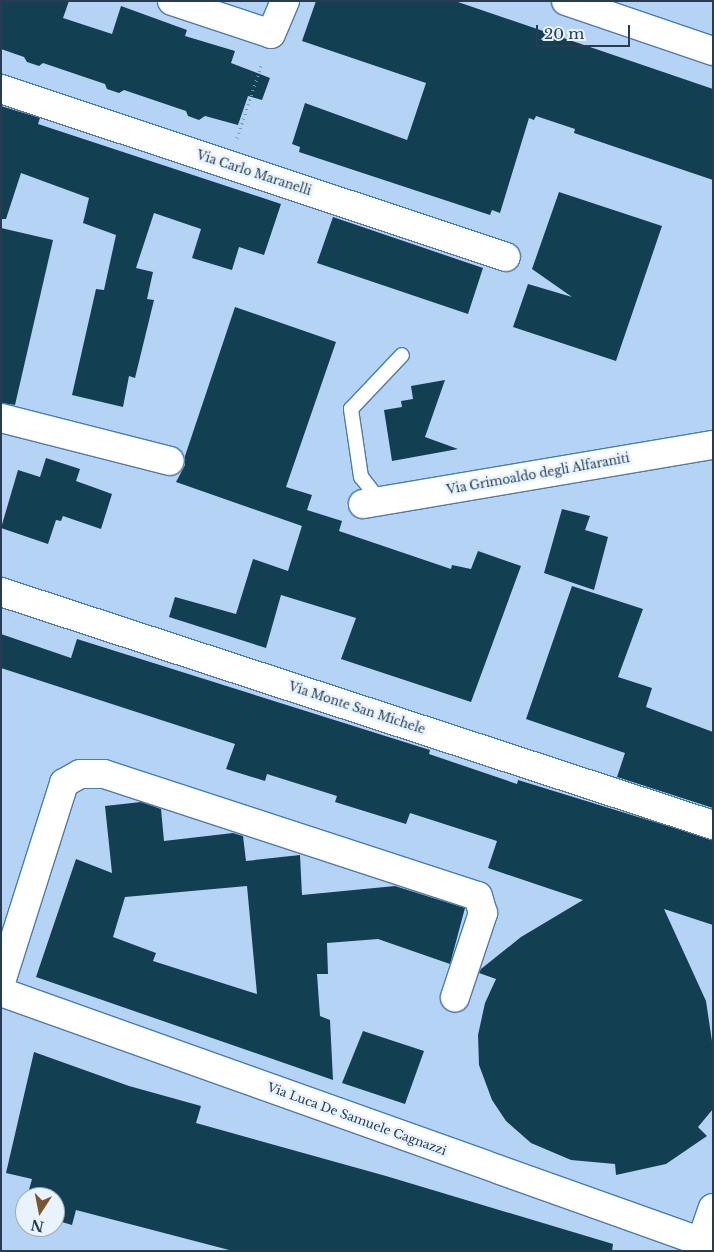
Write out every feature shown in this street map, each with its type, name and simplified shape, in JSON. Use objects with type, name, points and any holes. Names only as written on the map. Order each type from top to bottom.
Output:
[{"type":"street","points":[[172,1],[271,34],[285,1]]},
{"type":"street","points":[[566,1],[713,50]]},
{"type":"street","name":"Via Carlo Maranelli","points":[[1,89],[506,257]]},
{"type":"street","points":[[1,418],[170,461]]},
{"type":"street","name":"Via Grimoaldo degli Alfaraniti","points":[[371,502],[713,445]]},
{"type":"street","name":"Via Monte San Michele","points":[[1,592],[713,825]]},
{"type":"street","points":[[1,982],[64,784],[80,774],[104,774],[478,896],[483,914],[455,997]]},
{"type":"street","name":"Via Luca De Samuele Cagnazzi","points":[[1,992],[707,1244]]},
{"type":"street","points":[[707,1244],[713,1208]]},
{"type":"lane","points":[[371,502],[361,477],[351,409],[402,355]]},
{"type":"path","points":[[228,164],[271,34]]},
{"type":"building","points":[[1,1],[69,1],[63,18],[112,34],[121,6],[187,30],[185,36],[235,51],[231,63],[270,78],[262,100],[248,96],[238,125],[205,116],[199,120],[188,116],[186,111],[124,90],[119,93],[107,89],[105,84],[43,63],[39,66],[27,62],[24,57],[1,49]]},
{"type":"building","points":[[316,1],[455,1],[713,89],[713,180],[574,133],[575,129],[536,116],[534,120],[529,118],[500,213],[492,210],[490,215],[299,152],[300,147],[292,144],[305,103],[407,140],[426,83],[302,41]]},
{"type":"building","points":[[1,106],[40,118],[38,124],[281,204],[264,255],[239,247],[232,270],[192,258],[201,229],[154,213],[136,268],[153,272],[147,299],[154,300],[135,378],[129,376],[123,407],[72,395],[96,289],[104,290],[116,235],[83,223],[89,198],[21,173],[6,219],[1,219]]},
{"type":"building","points":[[559,192],[662,226],[616,361],[513,327],[528,284],[572,297],[532,269]]},
{"type":"building","points":[[333,217],[483,268],[468,314],[317,263]]},
{"type":"building","points":[[1,228],[53,240],[15,405],[1,403]]},
{"type":"building","points":[[235,307],[336,342],[286,487],[312,495],[307,510],[342,521],[339,531],[451,569],[452,565],[471,569],[478,551],[521,566],[471,702],[341,659],[356,618],[281,595],[266,648],[169,617],[175,597],[236,614],[253,559],[288,571],[302,526],[176,482],[185,465],[185,456]]},
{"type":"building","points":[[445,380],[425,437],[458,449],[392,461],[384,410],[402,407],[401,401],[413,399],[411,386]]},
{"type":"building","points":[[46,458],[80,469],[76,481],[112,494],[101,529],[63,516],[61,521],[56,520],[48,544],[1,528],[18,470],[40,477]]},
{"type":"building","points":[[562,509],[590,516],[585,530],[608,537],[594,590],[544,573]]},
{"type":"building","points":[[572,586],[643,609],[618,677],[652,688],[646,707],[713,732],[713,808],[617,777],[625,753],[526,719]]},
{"type":"building","points":[[1,634],[71,658],[77,639],[430,750],[429,754],[517,784],[518,780],[713,840],[713,925],[664,909],[706,1001],[713,1048],[713,1109],[698,1127],[707,1136],[666,1164],[616,1175],[615,1164],[571,1160],[531,1143],[506,1121],[492,1100],[479,1065],[478,1035],[485,1003],[496,979],[479,973],[481,969],[521,937],[583,900],[488,868],[497,841],[410,813],[406,824],[335,802],[337,796],[267,774],[265,781],[226,769],[235,744],[1,668]]},
{"type":"building","points":[[141,802],[161,809],[164,841],[233,833],[243,836],[246,861],[300,855],[302,895],[395,886],[465,908],[450,964],[378,939],[327,943],[328,974],[317,974],[320,1016],[330,1020],[333,1080],[36,977],[76,859],[112,873],[105,806]],"holes":[[[247,886],[257,994],[153,961],[156,953],[113,937],[125,897]]]},
{"type":"building","points":[[363,1031],[424,1051],[405,1104],[342,1083]]},
{"type":"building","points":[[34,1052],[129,1086],[201,1106],[196,1123],[386,1176],[613,1244],[612,1251],[233,1251],[76,1210],[72,1225],[65,1223],[65,1187],[30,1187],[32,1179],[6,1173]]}]
